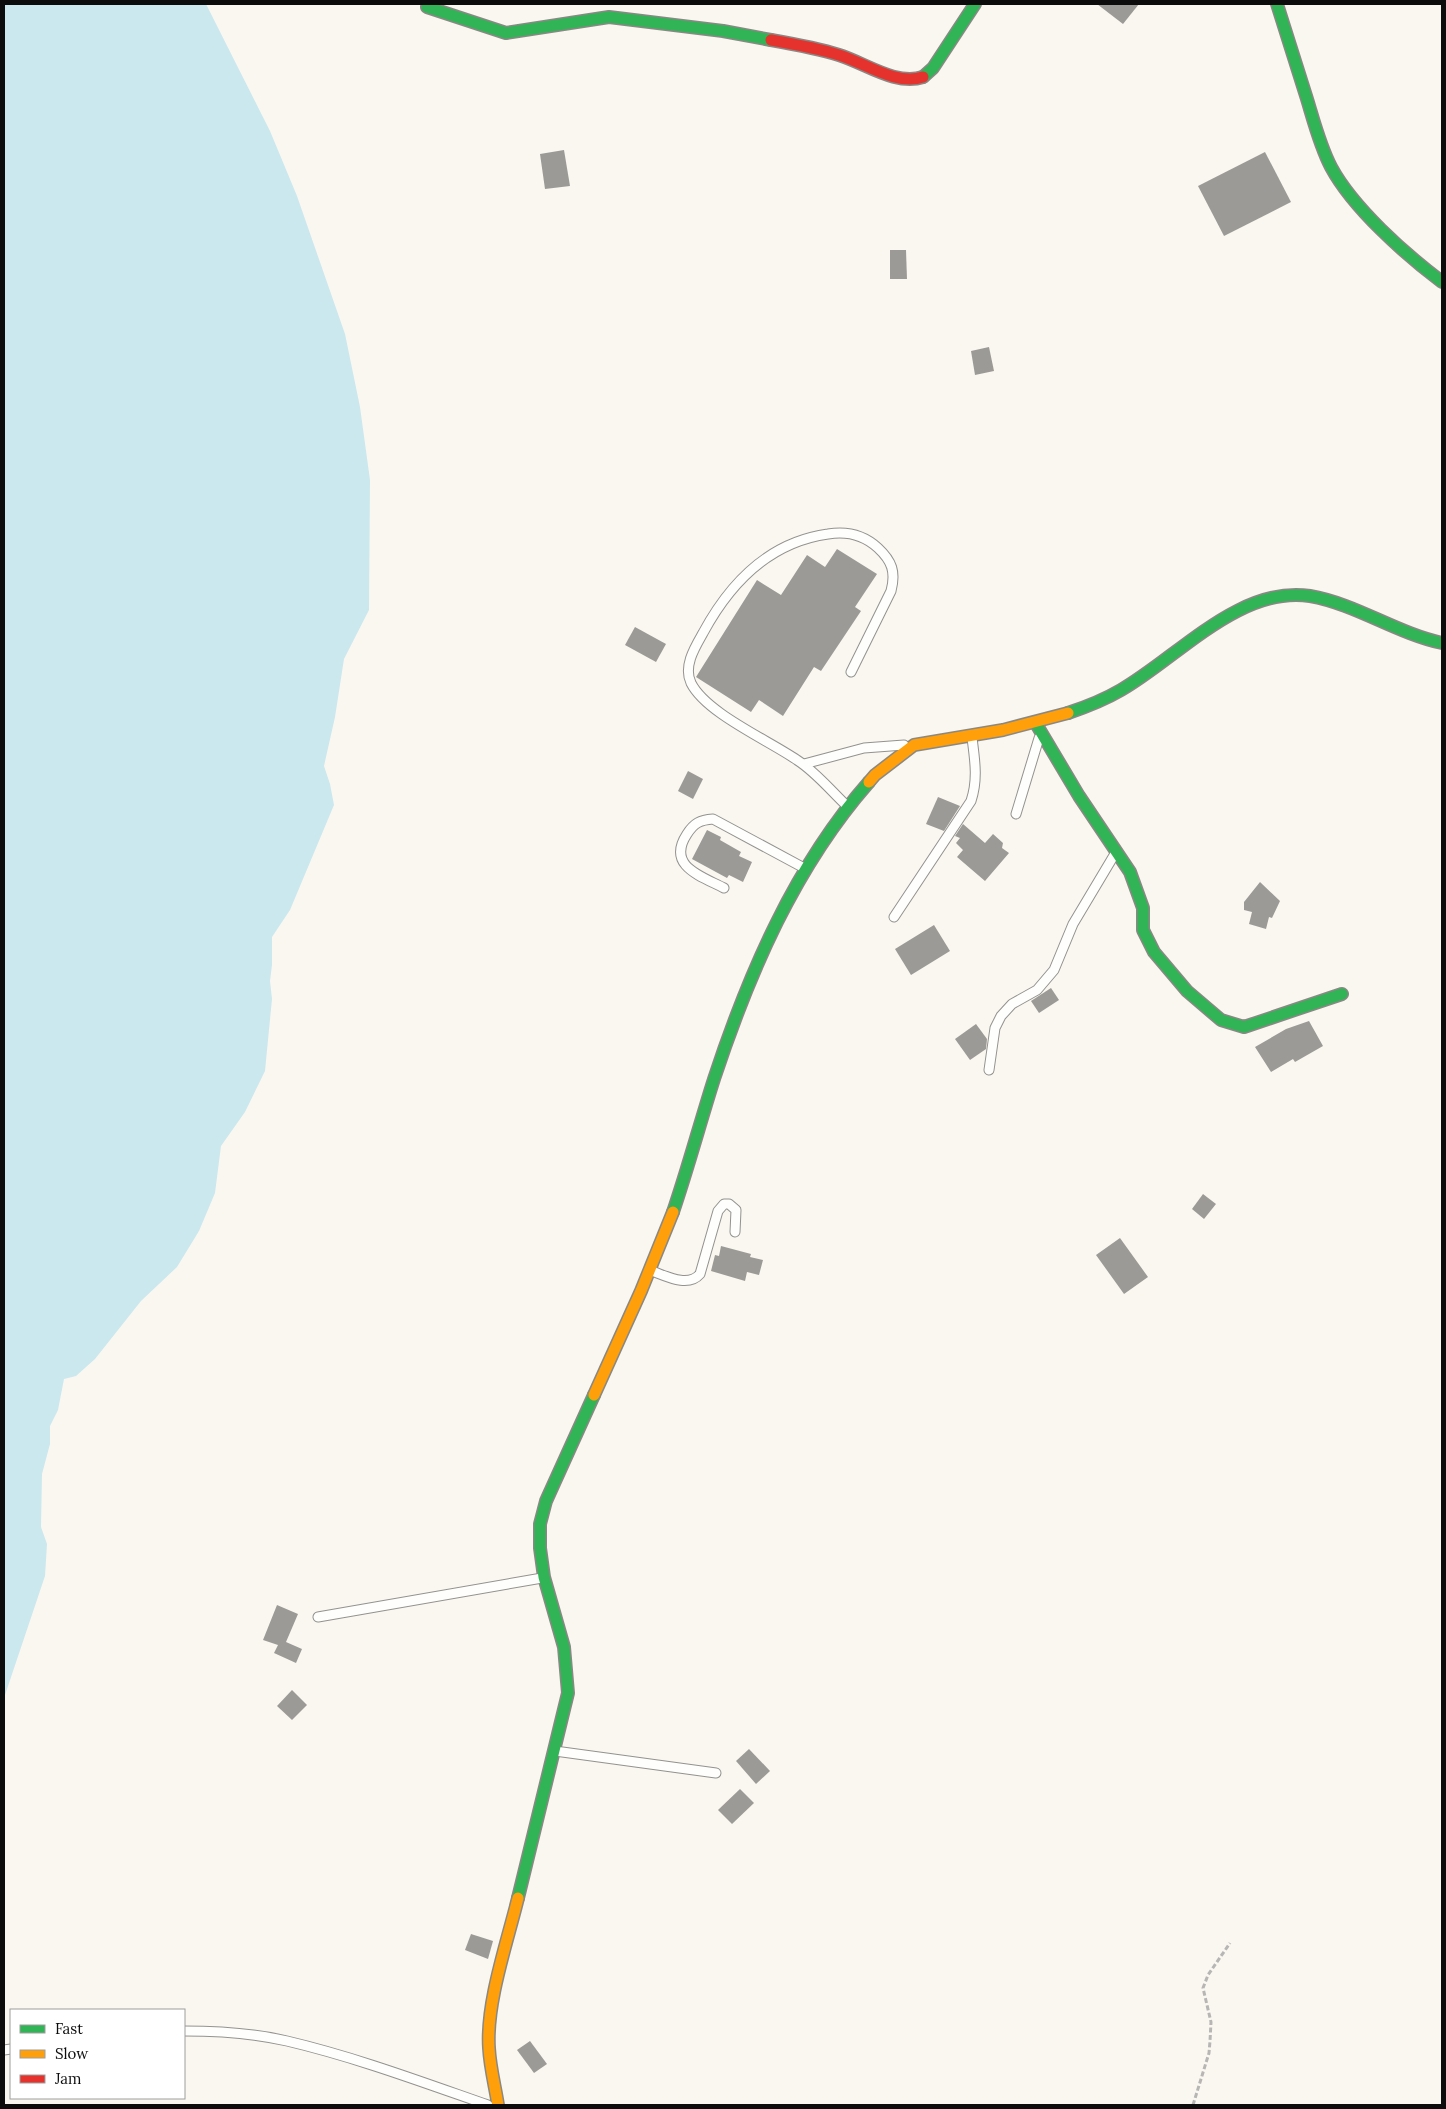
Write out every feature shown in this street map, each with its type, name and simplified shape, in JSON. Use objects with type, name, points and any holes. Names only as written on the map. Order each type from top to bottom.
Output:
[{"type":"street","points":[[427,7],[506,33],[609,17],[723,31],[820,49],[841,55],[896,77],[914,80],[924,77],[934,68],[975,4]]},
{"type":"street","points":[[1277,4],[1322,144],[1334,173],[1352,196],[1409,255],[1442,282]]},
{"type":"street","points":[[498,2105],[491,2066],[490,2023],[496,1988],[568,1693],[564,1647],[544,1577],[540,1524],[546,1501],[673,1212],[714,1079],[732,1028],[780,919],[806,869],[848,806],[883,768],[914,745],[1038,727],[1097,703],[1158,666],[1220,622],[1248,606],[1274,597],[1303,595],[1332,600],[1423,640],[1442,643]]},
{"type":"street","points":[[1038,727],[1079,796],[1130,872],[1144,914],[1143,930],[1154,952],[1187,991],[1221,1020],[1244,1027],[1259,1024],[1342,994]]},
{"type":"lane","points":[[848,806],[804,764],[712,707],[697,694],[690,680],[688,667],[694,649],[730,591],[754,567],[778,549],[809,536],[839,532],[857,535],[873,543],[892,564],[894,578],[892,591],[851,672]]},
{"type":"lane","points":[[1016,814],[1038,727]]},
{"type":"lane","points":[[894,917],[970,801],[976,786],[976,764],[972,736]]},
{"type":"lane","points":[[804,764],[864,748],[882,745],[914,745]]},
{"type":"lane","points":[[724,888],[688,869],[682,860],[680,850],[684,839],[692,826],[702,820],[713,819],[806,869]]},
{"type":"lane","points":[[989,1070],[995,1028],[1001,1016],[1012,1004],[1037,990],[1054,970],[1073,924],[1117,850]]},
{"type":"lane","points":[[649,1270],[678,1280],[690,1280],[697,1277],[700,1274],[718,1211],[724,1204],[729,1204],[736,1210],[736,1232]]},
{"type":"lane","points":[[318,1616],[544,1577]]},
{"type":"lane","points":[[555,1751],[716,1773]]},
{"type":"lane","points":[[185,2031],[221,2031],[286,2041],[392,2071],[488,2105]]},
{"type":"path","points":[[1192,2105],[1209,2053],[1211,2022],[1204,1988],[1208,1974],[1230,1943]]},
{"type":"water","points":[[4,4],[206,4],[270,131],[297,196],[345,334],[360,407],[370,480],[369,610],[344,659],[335,717],[324,766],[334,805],[290,910],[272,937],[270,981],[272,999],[265,1071],[245,1112],[221,1146],[215,1193],[199,1231],[177,1267],[141,1301],[95,1359],[76,1376],[64,1379],[58,1410],[50,1426],[50,1444],[42,1474],[41,1527],[47,1544],[45,1576],[4,1698]]},
{"type":"building","points":[[1097,4],[1139,4],[1123,24]]},
{"type":"building","points":[[564,150],[570,186],[545,189],[540,154]]},
{"type":"building","points":[[1265,152],[1291,202],[1224,236],[1198,186]]},
{"type":"building","points":[[890,250],[906,250],[907,279],[890,279]]},
{"type":"building","points":[[989,347],[994,371],[975,375],[971,351]]},
{"type":"building","points":[[837,549],[877,574],[855,607],[861,611],[821,671],[814,667],[783,716],[759,700],[751,712],[696,677],[757,580],[781,595],[807,555],[825,567]]},
{"type":"building","points":[[635,627],[666,644],[656,662],[625,645]]},
{"type":"building","points":[[688,771],[703,779],[693,799],[678,791]]},
{"type":"building","points":[[938,797],[960,806],[944,831],[926,824]]},
{"type":"building","points":[[963,824],[985,843],[993,834],[1003,843],[1002,848],[1009,853],[985,881],[957,857],[963,850],[956,843],[960,838],[955,836]]},
{"type":"building","points":[[707,830],[721,837],[720,840],[741,852],[739,856],[752,862],[743,882],[729,875],[727,878],[692,859]]},
{"type":"building","points":[[1260,882],[1280,901],[1272,918],[1269,917],[1266,929],[1249,924],[1252,912],[1244,910],[1244,902]]},
{"type":"building","points":[[934,925],[950,951],[911,975],[895,949]]},
{"type":"building","points":[[1051,988],[1059,1000],[1039,1013],[1031,1001]]},
{"type":"building","points":[[1309,1021],[1323,1046],[1295,1062],[1293,1059],[1271,1072],[1255,1047],[1286,1029]]},
{"type":"building","points":[[976,1024],[987,1039],[986,1049],[970,1060],[955,1039]]},
{"type":"building","points":[[1203,1194],[1216,1204],[1204,1219],[1192,1209]]},
{"type":"building","points":[[1120,1238],[1148,1277],[1124,1294],[1096,1255]]},
{"type":"building","points":[[721,1246],[751,1254],[750,1257],[763,1260],[759,1275],[747,1272],[745,1281],[711,1271],[715,1255],[719,1256]]},
{"type":"building","points":[[277,1605],[298,1614],[286,1642],[302,1649],[296,1663],[274,1653],[278,1645],[263,1640]]},
{"type":"building","points":[[292,1690],[307,1705],[292,1720],[277,1706]]},
{"type":"building","points":[[749,1749],[770,1771],[756,1784],[736,1761]]},
{"type":"building","points":[[740,1789],[754,1803],[732,1824],[718,1810]]},
{"type":"building","points":[[471,1934],[493,1941],[488,1959],[465,1950]]},
{"type":"building","points":[[530,2041],[547,2064],[534,2073],[517,2050]]},
{"type":"traffic: fast","points":[[923,77],[933,68],[975,4]]},
{"type":"traffic: fast","points":[[1277,4],[1318,134],[1331,167],[1352,198],[1366,214],[1396,244],[1442,282]]},
{"type":"traffic: fast","points":[[427,7],[506,33],[609,17],[723,31],[771,40]]},
{"type":"traffic: fast","points":[[1068,713],[1095,703],[1121,690],[1234,612],[1259,602],[1284,596],[1310,596],[1344,605],[1408,633],[1442,643]]},
{"type":"traffic: fast","points":[[1035,722],[1079,796],[1130,872],[1143,908],[1143,930],[1154,952],[1187,991],[1221,1020],[1244,1027],[1342,994]]},
{"type":"traffic: fast","points":[[673,1212],[714,1079],[759,961],[777,922],[818,849],[869,782]]},
{"type":"traffic: fast","points":[[518,1898],[568,1693],[564,1647],[544,1577],[540,1548],[540,1524],[546,1501],[594,1395]]},
{"type":"traffic: slow","points":[[869,782],[875,775],[914,745],[1003,730],[1068,713]]},
{"type":"traffic: slow","points":[[594,1395],[641,1291],[673,1212]]},
{"type":"traffic: slow","points":[[498,2105],[491,2069],[489,2030],[498,1973],[518,1898]]},
{"type":"traffic: jam","points":[[771,40],[831,53],[891,76],[913,79],[923,77]]}]
